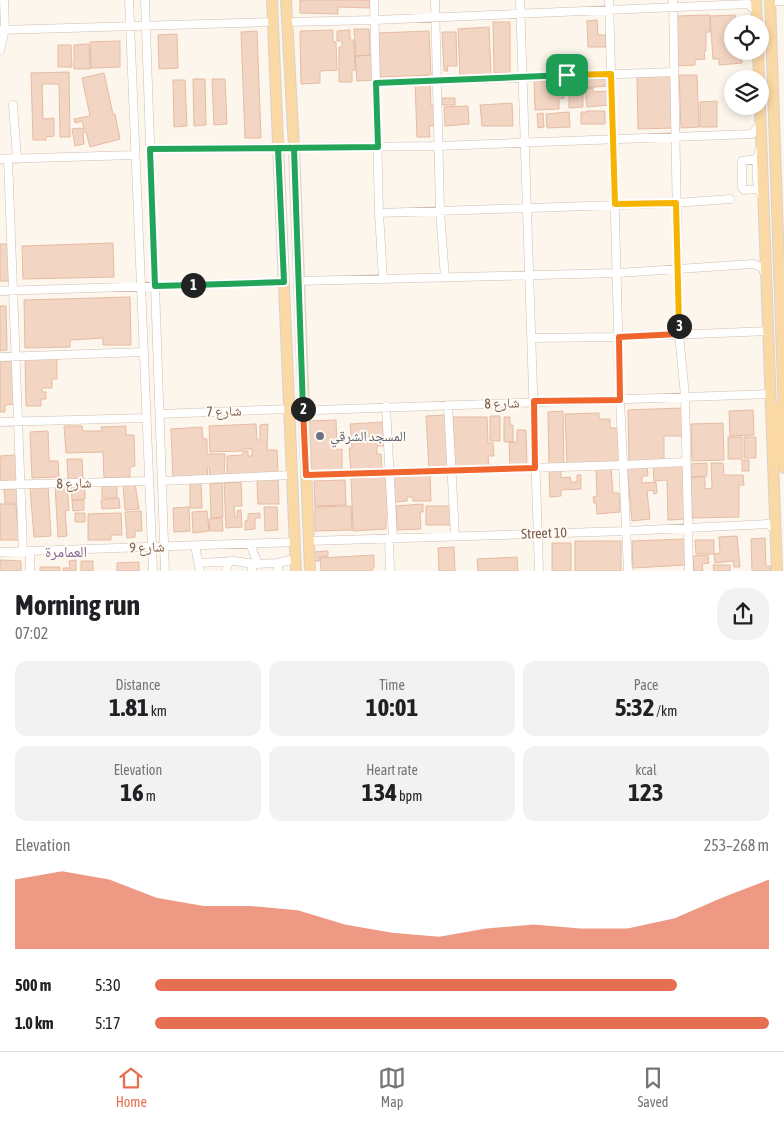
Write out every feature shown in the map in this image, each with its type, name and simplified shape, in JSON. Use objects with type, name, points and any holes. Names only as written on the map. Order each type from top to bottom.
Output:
[{"type":"main road","points":[[272,0],[296,571]]},
{"type":"main road","points":[[286,0],[294,148],[310,571]]},
{"type":"main road","points":[[756,0],[756,15]]},
{"type":"main road","points":[[770,1],[779,134],[784,415]]},
{"type":"main road","points":[[760,115],[777,571]]},
{"type":"main road","points":[[769,394],[775,394],[777,399],[780,447],[784,468]]},
{"type":"street","points":[[0,50],[4,0]]},
{"type":"street","points":[[129,0],[153,571]]},
{"type":"street","points":[[145,0],[165,571]]},
{"type":"street","points":[[374,0],[379,213],[383,280]]},
{"type":"street","points":[[434,0],[440,211],[444,278]]},
{"type":"street","points":[[520,0],[539,571]]},
{"type":"street","points":[[609,0],[620,400],[628,571]]},
{"type":"street","points":[[770,1],[784,2]]},
{"type":"street","points":[[287,22],[375,20],[609,9],[673,3],[748,4],[756,11]]},
{"type":"street","points":[[673,3],[679,334],[685,396],[689,571]]},
{"type":"street","points":[[2,30],[273,22]]},
{"type":"street","points":[[376,83],[674,72]]},
{"type":"street","points":[[13,106],[8,159],[12,290],[20,484],[26,551],[30,571]]},
{"type":"street","points":[[150,149],[439,146],[613,140],[752,134],[760,124]]},
{"type":"street","points":[[761,143],[756,159],[758,189],[764,202]]},
{"type":"street","points":[[8,159],[136,155]]},
{"type":"street","points":[[756,159],[742,160],[742,187],[744,190],[758,189]]},
{"type":"street","points":[[379,213],[676,203],[730,199]]},
{"type":"street","points":[[299,281],[618,273],[753,264],[761,267],[766,275]]},
{"type":"street","points":[[0,291],[284,282]]},
{"type":"street","points":[[532,338],[768,332]]},
{"type":"street","points":[[0,357],[144,352]]},
{"type":"street","name":"شارع 8","points":[[303,393],[310,408],[318,410],[386,406],[769,394]]},
{"type":"street","points":[[448,405],[455,536]]},
{"type":"street","points":[[386,406],[390,472],[390,571]]},
{"type":"street","name":"شارع 7","points":[[160,414],[289,409]]},
{"type":"street","points":[[0,422],[146,418]]},
{"type":"street","points":[[306,475],[623,466],[686,462]]},
{"type":"street","points":[[162,481],[292,475]]},
{"type":"street","name":"شارع 8","points":[[0,485],[149,481]]},
{"type":"street","name":"Street 10","points":[[309,541],[626,531],[768,524],[776,531]]},
{"type":"street","name":"شارع 9","points":[[0,552],[295,542]]},
{"type":"street","points":[[250,544],[255,566]]},
{"type":"street","points":[[195,546],[200,567],[229,561],[255,566],[278,567],[296,559]]},
{"type":"street","points":[[226,571],[229,561]]},
{"type":"building","points":[[300,0],[370,0],[370,8],[338,7],[338,14],[300,13]]},
{"type":"building","points":[[710,15],[710,32],[706,32],[705,59],[695,60],[695,65],[677,66],[676,16]]},
{"type":"building","points":[[724,15],[724,60],[742,60],[742,63],[719,65],[719,59],[713,59],[710,16]]},
{"type":"building","points":[[597,20],[598,35],[606,35],[606,47],[588,47],[587,21]]},
{"type":"building","points":[[493,22],[510,22],[510,73],[494,73]]},
{"type":"building","points":[[489,27],[491,74],[460,75],[458,29]]},
{"type":"building","points":[[354,29],[369,29],[370,55],[356,56]]},
{"type":"building","points":[[333,30],[333,42],[336,42],[337,70],[320,71],[320,83],[301,84],[300,31]]},
{"type":"building","points":[[350,30],[350,40],[354,40],[355,70],[352,70],[352,82],[339,82],[339,47],[342,47],[342,41],[337,41],[337,31]]},
{"type":"building","points":[[257,31],[261,138],[245,138],[241,32]]},
{"type":"building","points":[[429,31],[431,75],[380,77],[378,33]]},
{"type":"building","points":[[442,32],[456,32],[457,66],[447,66],[448,71],[444,71]]},
{"type":"building","points":[[177,34],[178,68],[159,69],[158,35]]},
{"type":"building","points":[[120,41],[120,67],[91,68],[90,42]]},
{"type":"building","points":[[89,44],[90,69],[74,69],[74,45]]},
{"type":"building","points":[[58,45],[71,45],[72,67],[58,67]]},
{"type":"building","points":[[373,55],[374,80],[357,81],[355,56]]},
{"type":"building","points":[[69,72],[70,137],[60,137],[59,84],[42,84],[43,119],[54,118],[54,136],[46,137],[46,140],[33,140],[31,73]]},
{"type":"building","points":[[104,73],[120,139],[90,147],[86,132],[83,133],[84,144],[75,146],[72,129],[84,129],[82,121],[75,123],[74,119],[90,116],[82,78]]},
{"type":"building","points":[[607,75],[608,86],[581,88],[580,77]]},
{"type":"building","points":[[679,75],[697,75],[699,127],[681,128]]},
{"type":"building","points":[[637,76],[673,76],[674,128],[638,129]]},
{"type":"building","points":[[563,77],[578,77],[578,89],[563,91]]},
{"type":"building","points":[[193,79],[205,79],[206,125],[194,126]]},
{"type":"building","points":[[212,79],[225,79],[227,124],[214,125]]},
{"type":"building","points":[[551,79],[552,94],[564,94],[564,98],[559,99],[559,109],[535,110],[534,80]]},
{"type":"building","points":[[173,80],[185,80],[187,126],[174,127]]},
{"type":"building","points":[[415,82],[430,82],[431,105],[436,105],[437,126],[429,126],[430,137],[417,137]]},
{"type":"building","points":[[593,88],[593,92],[608,91],[610,105],[587,107],[585,89]]},
{"type":"building","points":[[569,92],[583,92],[583,107],[569,108]]},
{"type":"building","points":[[442,98],[455,98],[455,105],[442,105]]},
{"type":"building","points":[[717,101],[717,127],[700,127],[700,102]]},
{"type":"building","points":[[512,103],[513,126],[482,126],[480,105]]},
{"type":"building","points":[[468,106],[469,124],[445,126],[444,107]]},
{"type":"building","points":[[605,111],[605,124],[581,124],[581,112]]},
{"type":"building","points":[[569,112],[570,127],[547,128],[546,114]]},
{"type":"building","points":[[543,113],[544,127],[538,128],[537,114]]},
{"type":"building","points":[[113,243],[114,277],[23,279],[22,246]]},
{"type":"building","points":[[0,244],[8,244],[9,281],[0,281]]},
{"type":"building","points":[[130,297],[131,345],[103,345],[103,338],[70,340],[70,347],[25,348],[24,300]]},
{"type":"building","points":[[0,306],[6,306],[7,350],[0,351]]},
{"type":"building","points":[[57,354],[57,379],[52,379],[52,388],[42,388],[42,392],[46,392],[46,399],[41,399],[41,406],[26,406],[25,355]]},
{"type":"building","points":[[0,360],[14,360],[16,404],[5,405],[5,412],[0,412]]},
{"type":"building","points":[[682,408],[682,436],[664,436],[664,461],[629,462],[628,410]]},
{"type":"building","points":[[753,410],[754,435],[730,436],[729,411]]},
{"type":"building","points":[[563,411],[564,465],[549,465],[548,412]]},
{"type":"building","points":[[599,413],[599,419],[610,419],[610,428],[619,428],[620,462],[567,464],[565,414]]},
{"type":"building","points":[[447,415],[449,468],[429,469],[426,416]]},
{"type":"building","points":[[490,416],[500,416],[500,441],[490,441]]},
{"type":"building","points":[[453,417],[487,417],[488,443],[493,443],[494,456],[488,456],[489,469],[455,470]]},
{"type":"building","points":[[504,417],[510,417],[510,425],[513,425],[513,442],[504,442]]},
{"type":"building","points":[[336,420],[337,450],[342,449],[342,470],[308,471],[307,421]]},
{"type":"building","points":[[384,422],[386,446],[377,446],[377,454],[381,454],[382,470],[351,472],[350,424]]},
{"type":"building","points":[[723,423],[724,460],[692,461],[691,424]]},
{"type":"building","points":[[256,424],[257,440],[260,440],[260,425],[268,424],[267,450],[277,450],[278,474],[227,476],[227,456],[243,455],[243,451],[248,451],[248,456],[252,456],[252,449],[210,452],[209,426]]},
{"type":"building","points":[[64,426],[82,426],[83,431],[102,431],[101,427],[126,426],[126,435],[134,435],[135,466],[130,467],[130,477],[104,478],[103,452],[66,453]]},
{"type":"building","points":[[202,427],[203,439],[207,439],[207,454],[225,454],[224,476],[210,476],[209,467],[207,467],[208,478],[173,479],[171,429]]},
{"type":"building","points":[[517,430],[526,430],[527,467],[510,468],[509,442],[517,442]]},
{"type":"building","points":[[48,431],[49,461],[58,461],[59,477],[32,478],[30,432]]},
{"type":"building","points":[[728,437],[742,437],[742,459],[728,459]]},
{"type":"building","points":[[744,437],[756,437],[756,458],[744,458]]},
{"type":"building","points":[[15,455],[19,482],[0,484],[0,456]]},
{"type":"building","points":[[67,459],[82,459],[83,479],[68,480]]},
{"type":"building","points":[[742,460],[749,460],[749,471],[742,471]]},
{"type":"building","points":[[707,463],[707,476],[690,477],[690,464]]},
{"type":"building","points":[[711,463],[723,463],[724,475],[743,475],[744,485],[739,485],[739,517],[692,518],[691,477],[705,477],[705,489],[712,488]]},
{"type":"building","points":[[647,465],[648,476],[642,476],[642,483],[656,482],[657,493],[654,494],[653,490],[647,491],[650,519],[632,521],[627,466]]},
{"type":"building","points":[[683,465],[685,519],[668,520],[667,480],[654,481],[653,466]]},
{"type":"building","points":[[611,468],[613,493],[619,493],[620,512],[597,514],[596,503],[594,503],[593,497],[597,496],[596,469]]},
{"type":"building","points":[[549,470],[561,470],[561,478],[570,477],[571,482],[577,482],[577,475],[581,475],[581,489],[561,490],[561,496],[550,497]]},
{"type":"building","points":[[430,474],[431,501],[413,501],[413,497],[407,497],[407,501],[392,502],[392,475]]},
{"type":"building","points":[[386,477],[388,515],[386,515],[386,529],[353,531],[351,478]]},
{"type":"building","points":[[278,479],[279,504],[258,504],[257,480]]},
{"type":"building","points":[[345,480],[346,505],[315,506],[314,481]]},
{"type":"building","points":[[241,482],[242,506],[234,506],[235,518],[237,517],[237,511],[241,510],[242,527],[226,528],[224,483]]},
{"type":"building","points":[[135,483],[139,509],[125,510],[123,484]]},
{"type":"building","points":[[190,483],[201,483],[202,508],[190,508]]},
{"type":"building","points":[[222,483],[223,517],[211,518],[210,484]]},
{"type":"building","points":[[67,484],[69,510],[65,511],[67,536],[58,537],[55,485]]},
{"type":"building","points":[[102,484],[117,485],[117,498],[102,498]]},
{"type":"building","points":[[71,485],[85,485],[85,499],[72,500]]},
{"type":"building","points":[[48,486],[51,536],[34,537],[30,488]]},
{"type":"building","points":[[17,487],[18,503],[5,503],[4,488]]},
{"type":"building","points":[[119,498],[120,508],[102,509],[101,500]]},
{"type":"building","points":[[72,500],[84,500],[84,510],[73,511]]},
{"type":"building","points":[[0,504],[16,504],[17,520],[20,520],[20,540],[0,540]]},
{"type":"building","points":[[423,504],[423,512],[420,512],[421,529],[397,530],[396,506]]},
{"type":"building","points":[[351,506],[352,530],[315,531],[315,507]]},
{"type":"building","points":[[426,506],[450,506],[451,525],[426,525]]},
{"type":"building","points":[[189,507],[190,531],[174,532],[173,508]]},
{"type":"building","points":[[264,507],[277,507],[278,530],[265,531]]},
{"type":"building","points":[[141,511],[142,531],[135,531],[135,537],[127,538],[125,512]]},
{"type":"building","points":[[207,511],[209,531],[193,533],[192,512]]},
{"type":"building","points":[[75,513],[85,513],[85,522],[75,522]]},
{"type":"building","points":[[121,513],[122,535],[111,535],[111,540],[88,540],[88,514]]},
{"type":"building","points":[[260,513],[260,518],[255,518],[255,529],[245,530],[245,521],[248,520],[248,514]]},
{"type":"building","points":[[222,518],[223,531],[210,531],[209,519]]},
{"type":"building","points":[[737,536],[740,567],[734,567],[733,561],[715,563],[714,554],[720,553],[719,537]]},
{"type":"building","points":[[765,538],[766,566],[771,566],[771,571],[752,571],[751,539]]},
{"type":"building","points":[[685,539],[686,565],[633,568],[632,541]]},
{"type":"building","points":[[695,540],[714,540],[714,554],[696,554]]},
{"type":"building","points":[[575,541],[621,541],[621,571],[575,571]]},
{"type":"building","points":[[552,543],[571,543],[571,571],[552,571]]},
{"type":"building","points":[[454,547],[455,571],[439,571],[438,548]]},
{"type":"building","points":[[328,551],[328,556],[319,557],[319,561],[315,561],[314,552]]},
{"type":"building","points":[[374,555],[374,568],[372,568],[372,571],[321,571],[320,558]]},
{"type":"building","points":[[708,555],[709,563],[702,564],[703,571],[694,571],[693,556]]},
{"type":"building","points":[[517,557],[518,571],[478,571],[477,559]]},
{"type":"building","points":[[0,560],[21,561],[21,571],[0,571]]},
{"type":"building","points":[[76,560],[76,571],[63,571],[63,568],[70,568],[69,561]]},
{"type":"building","points":[[81,561],[93,561],[93,571],[81,571]]},
{"type":"building","points":[[139,562],[139,571],[117,571],[117,563]]},
{"type":"building","points":[[713,565],[730,565],[730,571],[714,571]]},
{"type":"building","points":[[40,567],[60,567],[60,571],[40,571]]},
{"type":"place","name":"المسجد الشرقي","points":[[320,436]]},
{"type":"district","name":"العمامرة","points":[[66,552]]},
{"type":"route","points":[[567,75],[376,83],[378,147],[278,148],[284,282],[155,286],[150,149],[278,148],[294,148],[306,475],[535,468],[534,401],[620,400],[619,337],[679,334],[676,203],[615,204],[611,74],[567,75]]}]
